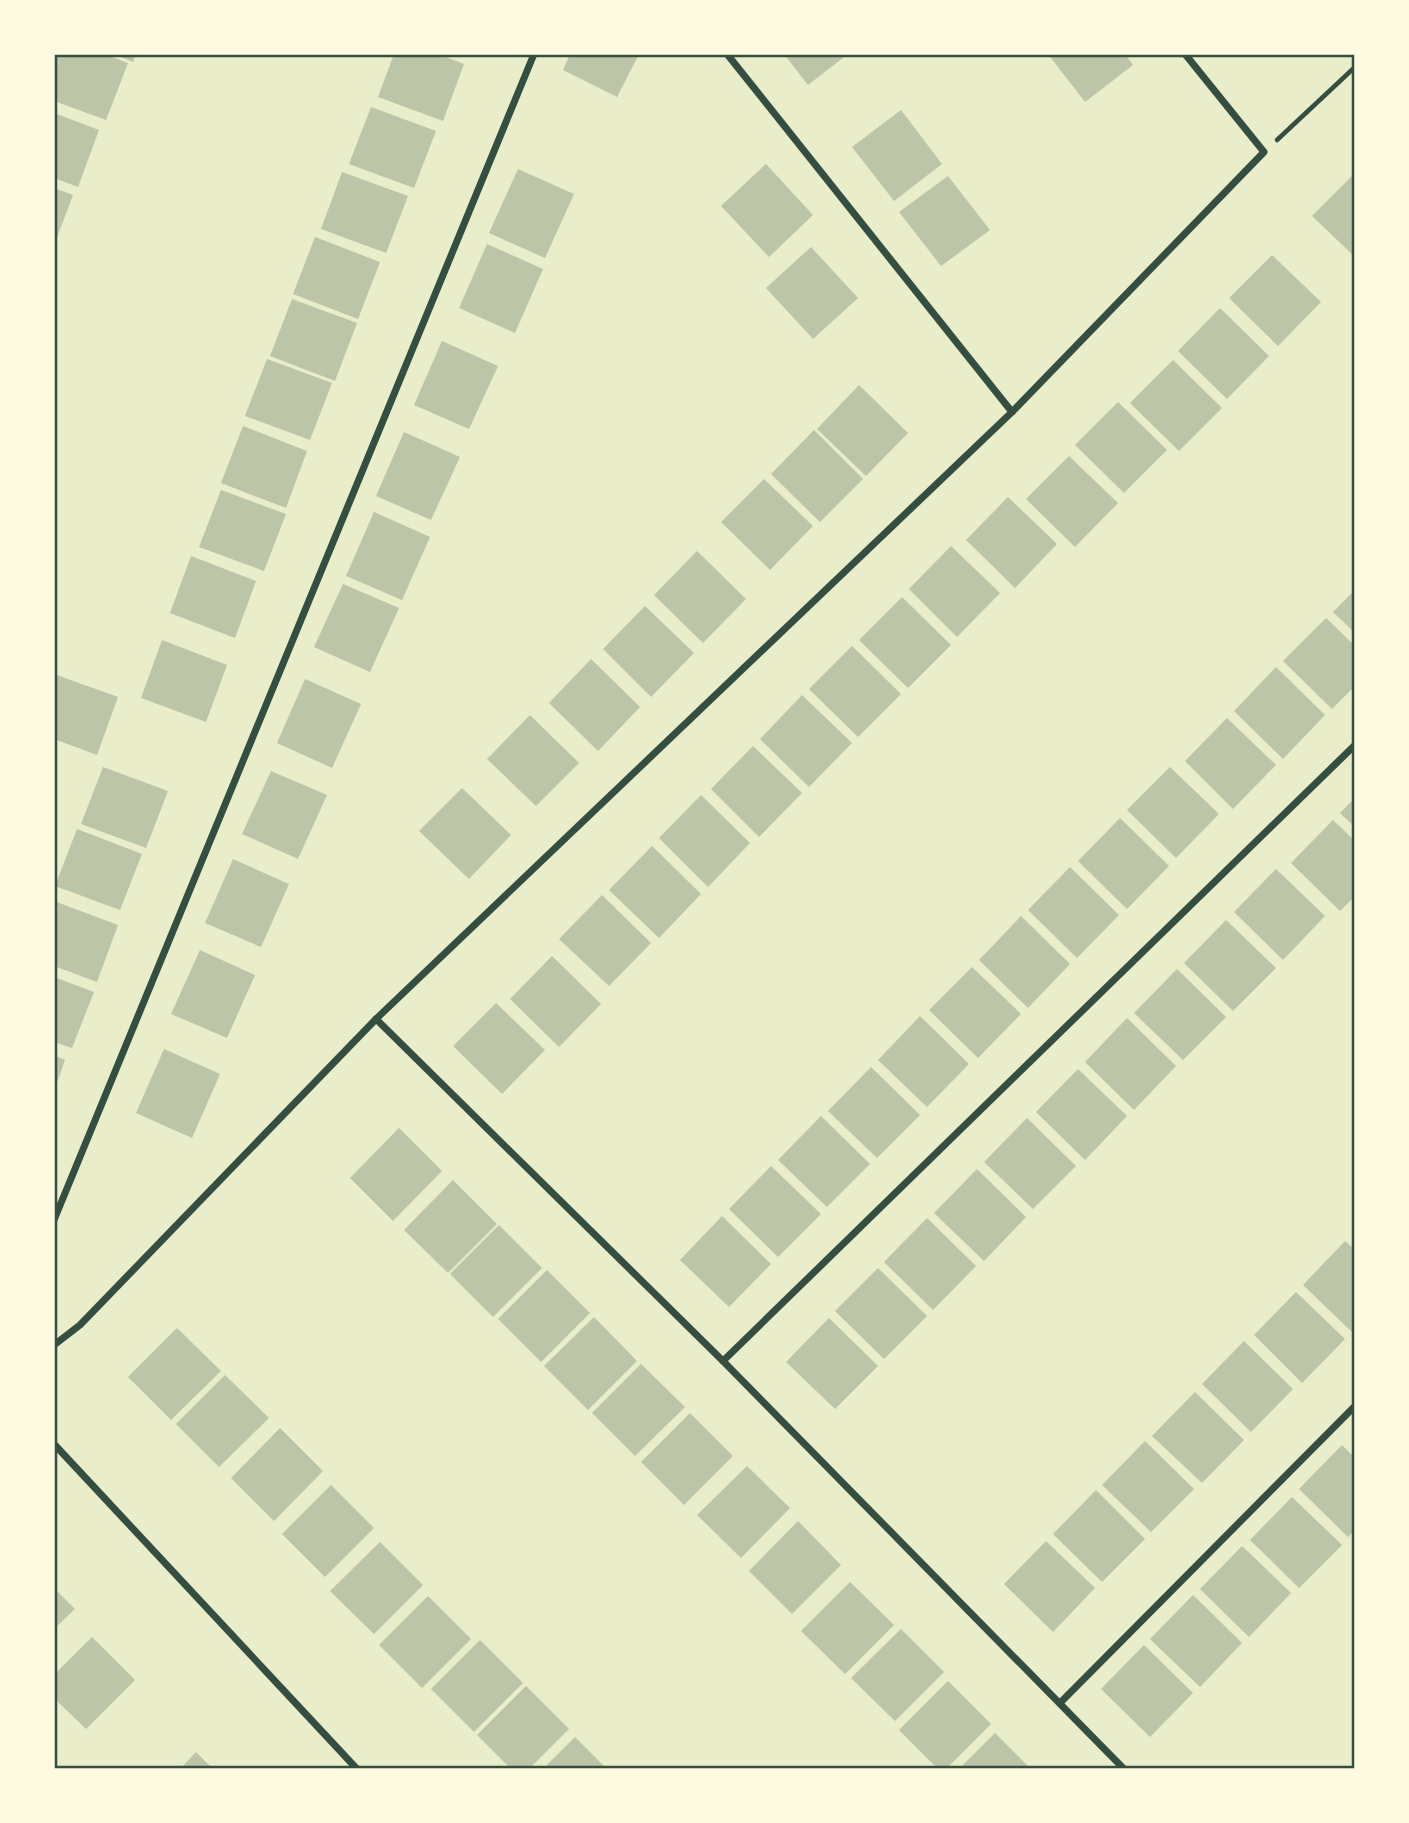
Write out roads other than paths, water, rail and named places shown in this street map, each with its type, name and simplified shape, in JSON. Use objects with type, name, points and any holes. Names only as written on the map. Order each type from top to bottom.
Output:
[{"type":"street","points":[[54,1220],[534,54]]},
{"type":"street","points":[[727,54],[1012,412]]},
{"type":"street","points":[[54,1345],[80,1325],[376,1019],[1012,412],[1264,152],[1185,54]]},
{"type":"street","points":[[723,1361],[1355,745]]},
{"type":"street","points":[[376,1019],[723,1361],[1124,1769]]},
{"type":"street","points":[[1060,1703],[1355,1406]]},
{"type":"street","points":[[54,1444],[356,1769]]}]
